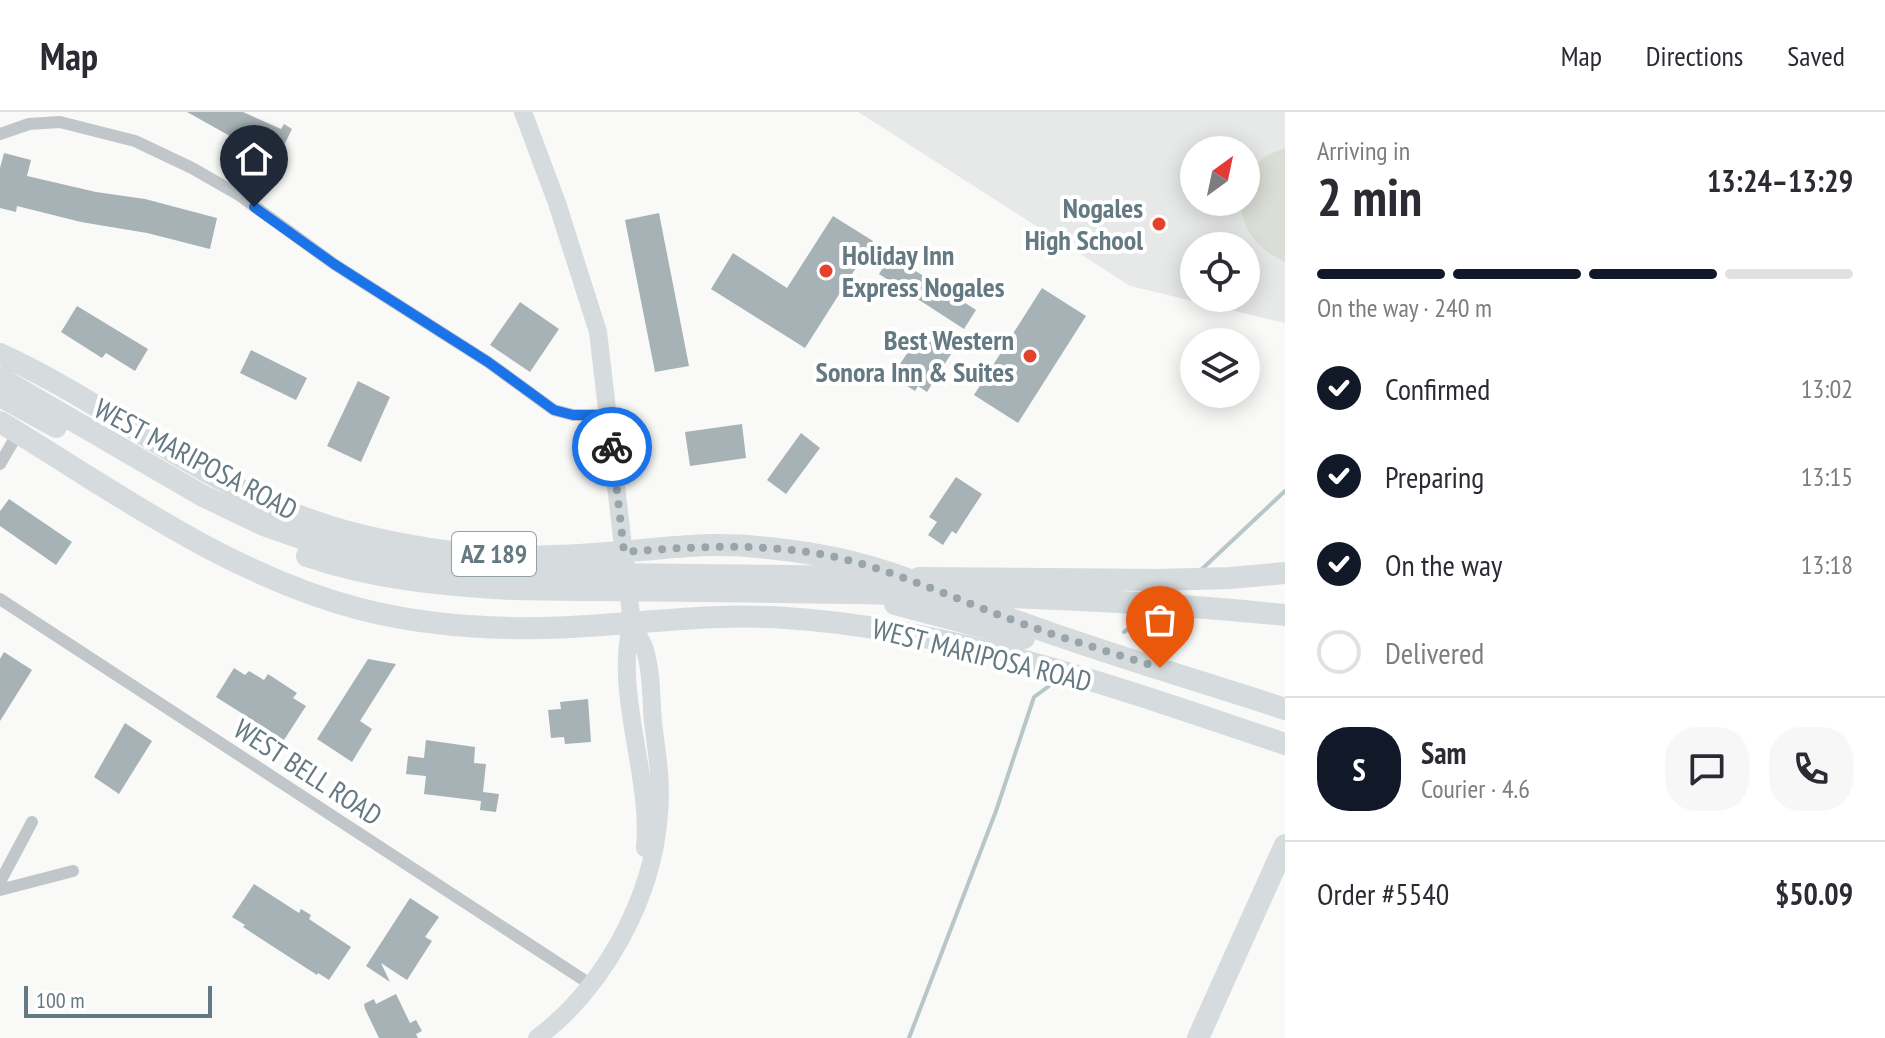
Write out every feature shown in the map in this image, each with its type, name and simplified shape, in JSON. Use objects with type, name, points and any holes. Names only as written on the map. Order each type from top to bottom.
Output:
[{"type":"highway","name":"WEST MARIPOSA ROAD","points":[[0,354],[60,385],[230,484],[301,518],[398,544],[449,552],[551,557],[693,546],[820,555],[855,562],[921,584],[1021,630],[1139,662],[1285,709]]},
{"type":"highway","points":[[0,378],[203,496],[264,525],[335,550],[398,565],[513,581],[1178,605],[1285,615]]},
{"type":"highway","points":[[0,396],[199,509],[260,540],[336,566],[396,580],[1158,580],[1285,573]]},
{"type":"highway","name":"WEST MARIPOSA ROAD","points":[[9,427],[190,539],[274,581],[362,609],[456,625],[543,628],[631,615],[784,617],[849,623],[933,638],[1011,659],[1285,744]]},
{"type":"highway","points":[[631,615],[641,591],[658,584],[726,584],[808,588],[1021,630]]},
{"type":"highway","points":[[1198,1038],[1285,845]]},
{"type":"street","points":[[62,112],[69,124]]},
{"type":"street","points":[[523,112],[557,203],[598,332],[631,615],[625,655],[660,810],[648,877],[614,948],[569,1011],[537,1038]]},
{"type":"street","points":[[0,134],[29,124],[60,122],[135,141],[239,195],[334,264],[488,362],[554,410],[573,415],[609,415]]},
{"type":"street","points":[[0,464],[9,427]]},
{"type":"street","name":"WEST BELL ROAD","points":[[0,599],[590,984]]},
{"type":"street","points":[[0,882],[32,822]]},
{"type":"street","points":[[0,890],[73,871]]},
{"type":"shaded area","name":"Nogales High School","points":[[858,112],[1285,112],[1285,323],[1239,312],[1260,312],[1260,232],[1180,232],[1180,298],[1130,286]]},
{"type":"shaded area","points":[[1285,148],[1285,262],[1260,245],[1260,232],[1250,232],[1244,216],[1260,216],[1260,160]]},
{"type":"building","points":[[187,112],[243,112],[281,129],[284,124],[292,129],[270,174],[268,172],[263,181],[235,165],[246,145]]},
{"type":"building","points":[[4,153],[31,160],[27,176],[96,192],[145,199],[217,218],[210,249],[17,206],[16,212],[0,208],[0,168]]},
{"type":"building","points":[[659,213],[689,366],[655,372],[625,220]]},
{"type":"building","name":"Holiday Inn Express Nogales","points":[[833,216],[873,241],[805,348],[711,289],[733,253],[787,288]]},
{"type":"building","points":[[891,255],[976,310],[964,329],[879,274]]},
{"type":"building","name":"Best Western Sonora Inn & Suites","points":[[1042,288],[1086,316],[1018,423],[974,395]]},
{"type":"building","points":[[520,302],[559,329],[530,372],[490,345]]},
{"type":"building","points":[[77,306],[148,349],[135,371],[106,353],[102,358],[61,332]]},
{"type":"building","points":[[926,339],[951,354],[927,392],[918,386],[915,391],[892,376],[916,340],[923,344]]},
{"type":"building","points":[[251,350],[307,378],[296,400],[240,373]]},
{"type":"building","points":[[358,381],[390,397],[361,462],[327,446]]},
{"type":"building","points":[[742,424],[746,458],[690,466],[685,432]]},
{"type":"building","points":[[801,433],[820,448],[786,494],[767,480]]},
{"type":"building","points":[[956,477],[982,494],[956,534],[952,531],[943,545],[928,535],[937,522],[929,517]]},
{"type":"building","points":[[9,499],[72,542],[56,565],[0,526],[0,511]]},
{"type":"building","points":[[4,652],[32,670],[0,721],[0,659]]},
{"type":"building","points":[[368,659],[396,664],[360,721],[372,729],[352,762],[317,739]]},
{"type":"building","points":[[234,668],[245,675],[249,671],[264,680],[268,674],[297,693],[293,698],[306,706],[284,740],[216,697]]},
{"type":"building","points":[[588,699],[591,742],[565,744],[564,737],[551,738],[548,710],[561,709],[560,702]]},
{"type":"building","points":[[125,723],[152,741],[119,794],[94,777]]},
{"type":"building","points":[[426,740],[475,747],[474,763],[486,764],[483,792],[499,794],[496,812],[480,810],[481,801],[424,794],[426,776],[406,774],[408,756],[424,758]]},
{"type":"building","points":[[254,884],[299,913],[301,909],[311,915],[309,919],[351,947],[329,980],[232,917]]},
{"type":"building","points":[[410,898],[439,917],[425,937],[432,941],[407,980],[381,963],[390,982],[366,966]]},
{"type":"building","points":[[396,994],[410,1023],[416,1020],[422,1031],[416,1034],[418,1038],[379,1038],[364,1004],[374,999],[376,1004]]},
{"type":"waterway","points":[[1201,570],[1285,491]]},
{"type":"waterway","points":[[1124,632],[1152,612]]},
{"type":"waterway","points":[[909,1038],[996,811],[1034,697],[1056,681]]},
{"type":"way so far","points":[[612,447],[624,552],[693,546],[736,547],[781,550],[855,562],[1022,624],[1160,668]]},
{"type":"place","name":"Nogales High School","points":[[1159,224]]},
{"type":"place","name":"Holiday Inn Express Nogales","points":[[826,271]]},
{"type":"place","name":"Best Western Sonora Inn & Suites","points":[[1030,356]]},
{"type":"route","points":[[254,207],[334,264],[488,362],[554,410],[573,415],[609,415],[612,447]]}]
